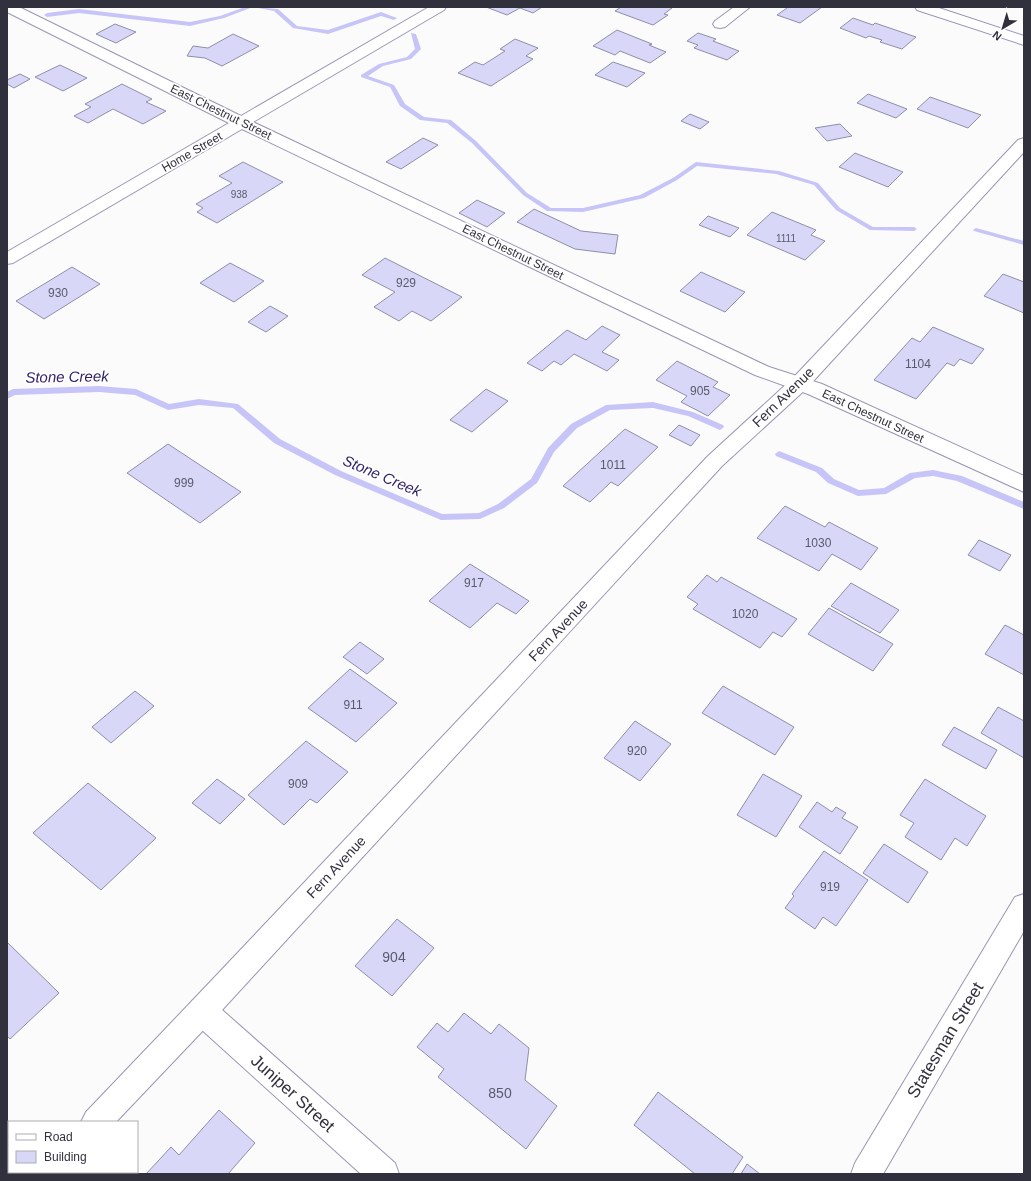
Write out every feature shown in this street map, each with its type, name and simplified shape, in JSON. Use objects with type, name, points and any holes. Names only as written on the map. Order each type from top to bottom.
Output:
[{"type":"street","name":"East Chestnut Street","points":[[8,7],[242,123],[762,371],[815,389],[1024,484]]},
{"type":"street","name":"Home Street","points":[[7,259],[439,7]]},
{"type":"street","points":[[720,24],[743,7]]},
{"type":"street","points":[[922,7],[1024,40]]},
{"type":"street","name":"Fern Avenue","points":[[97,1121],[202,1011],[715,461],[799,384],[1024,143]]},
{"type":"street","name":"Statesman Street","points":[[866,1174],[1024,906]]},
{"type":"street","name":"Juniper Street","points":[[202,1011],[384,1174]]},
{"type":"building","points":[[486,7],[542,7],[533,13],[520,8],[507,15]]},
{"type":"building","points":[[621,7],[672,8],[664,14],[668,15],[653,25],[615,11]]},
{"type":"building","points":[[785,7],[822,7],[800,23],[777,15],[787,8]]},
{"type":"building","points":[[853,18],[873,25],[875,23],[916,37],[902,49],[880,42],[882,40],[869,36],[866,38],[840,28]]},
{"type":"building","points":[[115,24],[136,32],[116,43],[96,34]]},
{"type":"building","points":[[617,30],[652,44],[649,45],[666,52],[650,63],[620,51],[615,55],[593,46]]},
{"type":"building","points":[[698,33],[716,39],[713,41],[739,51],[727,60],[694,48],[698,45],[687,41]]},
{"type":"building","points":[[233,34],[259,46],[222,66],[205,58],[187,56],[193,46],[208,48]]},
{"type":"building","points":[[515,39],[538,48],[526,56],[533,59],[491,86],[458,73],[475,62],[483,65],[505,51],[500,49]]},
{"type":"building","points":[[613,62],[645,73],[627,87],[595,75]]},
{"type":"building","points":[[60,65],[87,78],[63,91],[35,77]]},
{"type":"building","points":[[20,74],[30,79],[14,88],[7,84],[7,80]]},
{"type":"building","points":[[122,84],[152,99],[146,102],[166,111],[143,124],[113,109],[88,123],[74,116],[91,107],[85,104]]},
{"type":"building","points":[[868,94],[907,109],[896,118],[857,103]]},
{"type":"building","points":[[930,97],[981,115],[968,128],[917,109]]},
{"type":"building","points":[[690,114],[709,122],[700,129],[681,121]]},
{"type":"building","points":[[840,124],[852,136],[827,141],[815,128]]},
{"type":"building","points":[[423,138],[438,145],[401,169],[386,162]]},
{"type":"building","points":[[855,153],[903,172],[888,187],[839,167]]},
{"type":"building","points":[[243,162],[283,182],[217,223],[197,212],[203,208],[196,204],[232,183],[219,176]]},
{"type":"building","points":[[477,200],[505,213],[487,227],[459,213]]},
{"type":"building","points":[[534,209],[581,231],[618,235],[615,254],[575,249],[517,222]]},
{"type":"building","points":[[772,212],[816,230],[811,235],[825,241],[805,260],[747,235]]},
{"type":"building","points":[[708,216],[739,228],[730,237],[699,225]]},
{"type":"building","points":[[385,258],[462,297],[431,321],[412,311],[399,321],[374,307],[395,292],[362,275]]},
{"type":"building","points":[[230,263],[264,281],[234,302],[200,283]]},
{"type":"building","points":[[72,267],[100,284],[44,319],[16,301]]},
{"type":"building","points":[[701,272],[745,292],[725,312],[680,291]]},
{"type":"building","points":[[1003,274],[1024,282],[1024,313],[984,296]]},
{"type":"building","points":[[270,306],[288,316],[266,332],[248,322]]},
{"type":"building","points":[[602,326],[620,335],[602,352],[619,360],[607,371],[574,354],[561,365],[554,361],[542,371],[527,363],[567,330],[586,340]]},
{"type":"building","points":[[933,327],[984,349],[972,364],[960,359],[954,366],[947,363],[916,399],[874,380],[912,338],[920,342]]},
{"type":"building","points":[[677,361],[718,382],[713,387],[730,395],[708,416],[681,402],[687,396],[656,380]]},
{"type":"building","points":[[486,389],[508,401],[472,432],[450,420]]},
{"type":"building","points":[[679,425],[700,435],[691,446],[669,435]]},
{"type":"building","points":[[625,429],[658,447],[618,486],[611,482],[590,502],[563,486]]},
{"type":"building","points":[[168,444],[241,492],[200,523],[127,473]]},
{"type":"building","points":[[785,506],[825,527],[829,522],[878,548],[861,570],[832,554],[819,571],[757,538]]},
{"type":"building","points":[[979,540],[1011,555],[1000,571],[968,555]]},
{"type":"building","points":[[470,564],[529,601],[516,614],[497,603],[470,628],[429,601]]},
{"type":"building","points":[[707,575],[717,582],[721,577],[797,619],[782,637],[773,632],[760,648],[693,609],[698,604],[687,597]]},
{"type":"building","points":[[851,583],[899,610],[880,633],[831,606]]},
{"type":"building","points":[[829,608],[893,644],[873,671],[808,634]]},
{"type":"building","points":[[1005,625],[1024,635],[1024,675],[985,654]]},
{"type":"building","points":[[360,642],[384,659],[367,674],[343,657]]},
{"type":"building","points":[[350,669],[397,703],[356,742],[308,708]]},
{"type":"building","points":[[723,686],[794,727],[775,755],[702,713]]},
{"type":"building","points":[[135,691],[154,706],[111,743],[92,727]]},
{"type":"building","points":[[998,707],[1024,721],[1024,758],[981,733]]},
{"type":"building","points":[[635,721],[671,744],[640,781],[604,758]]},
{"type":"building","points":[[954,727],[997,750],[986,769],[942,745]]},
{"type":"building","points":[[306,741],[348,772],[317,803],[310,799],[284,825],[248,795]]},
{"type":"building","points":[[763,774],[802,796],[776,837],[737,815]]},
{"type":"building","points":[[217,779],[245,799],[220,824],[192,803]]},
{"type":"building","points":[[925,779],[986,816],[967,846],[955,838],[941,860],[905,837],[914,823],[900,815]]},
{"type":"building","points":[[88,783],[156,838],[101,890],[33,833]]},
{"type":"building","points":[[817,802],[832,812],[836,807],[846,813],[842,818],[858,827],[840,854],[799,827]]},
{"type":"building","points":[[884,844],[928,872],[908,903],[863,873]]},
{"type":"building","points":[[824,851],[868,880],[836,926],[823,917],[815,929],[785,908],[794,896],[792,894]]},
{"type":"building","points":[[397,919],[434,948],[392,996],[355,966]]},
{"type":"building","points":[[7,942],[59,993],[10,1039],[7,1036]]},
{"type":"building","points":[[464,1013],[491,1034],[499,1024],[529,1048],[525,1080],[557,1106],[526,1149],[438,1077],[444,1069],[417,1047],[437,1023],[448,1032]]},
{"type":"building","points":[[658,1092],[743,1157],[732,1174],[695,1174],[634,1125]]},
{"type":"building","points":[[219,1110],[255,1143],[228,1174],[146,1174],[171,1147],[179,1155]]},
{"type":"building","points":[[747,1164],[760,1174],[741,1174]]},
{"type":"waterway","points":[[47,15],[79,11],[190,24],[222,17],[250,7]]},
{"type":"waterway","points":[[256,7],[276,10],[295,27],[328,32],[381,14],[394,18]]},
{"type":"waterway","points":[[413,34],[418,49],[409,58],[381,65],[363,76],[392,86],[402,105],[422,119],[449,121],[474,142],[525,194],[549,210],[583,210],[642,197],[675,179],[696,164],[777,172],[816,184],[838,209],[872,229],[914,229]]},
{"type":"waterway","points":[[976,230],[1024,243]]},
{"type":"waterway","name":"Stone Creek","points":[[7,396],[13,392],[99,389],[136,392],[168,407],[199,402],[235,406],[277,441],[338,473],[441,517],[480,516],[501,506],[534,481],[551,450],[574,426],[609,407],[653,405],[690,414],[720,427]]},
{"type":"waterway","name":"Stone Creek","points":[[779,454],[819,470],[831,481],[858,493],[886,491],[913,475],[933,473],[959,478],[1024,506]]}]
